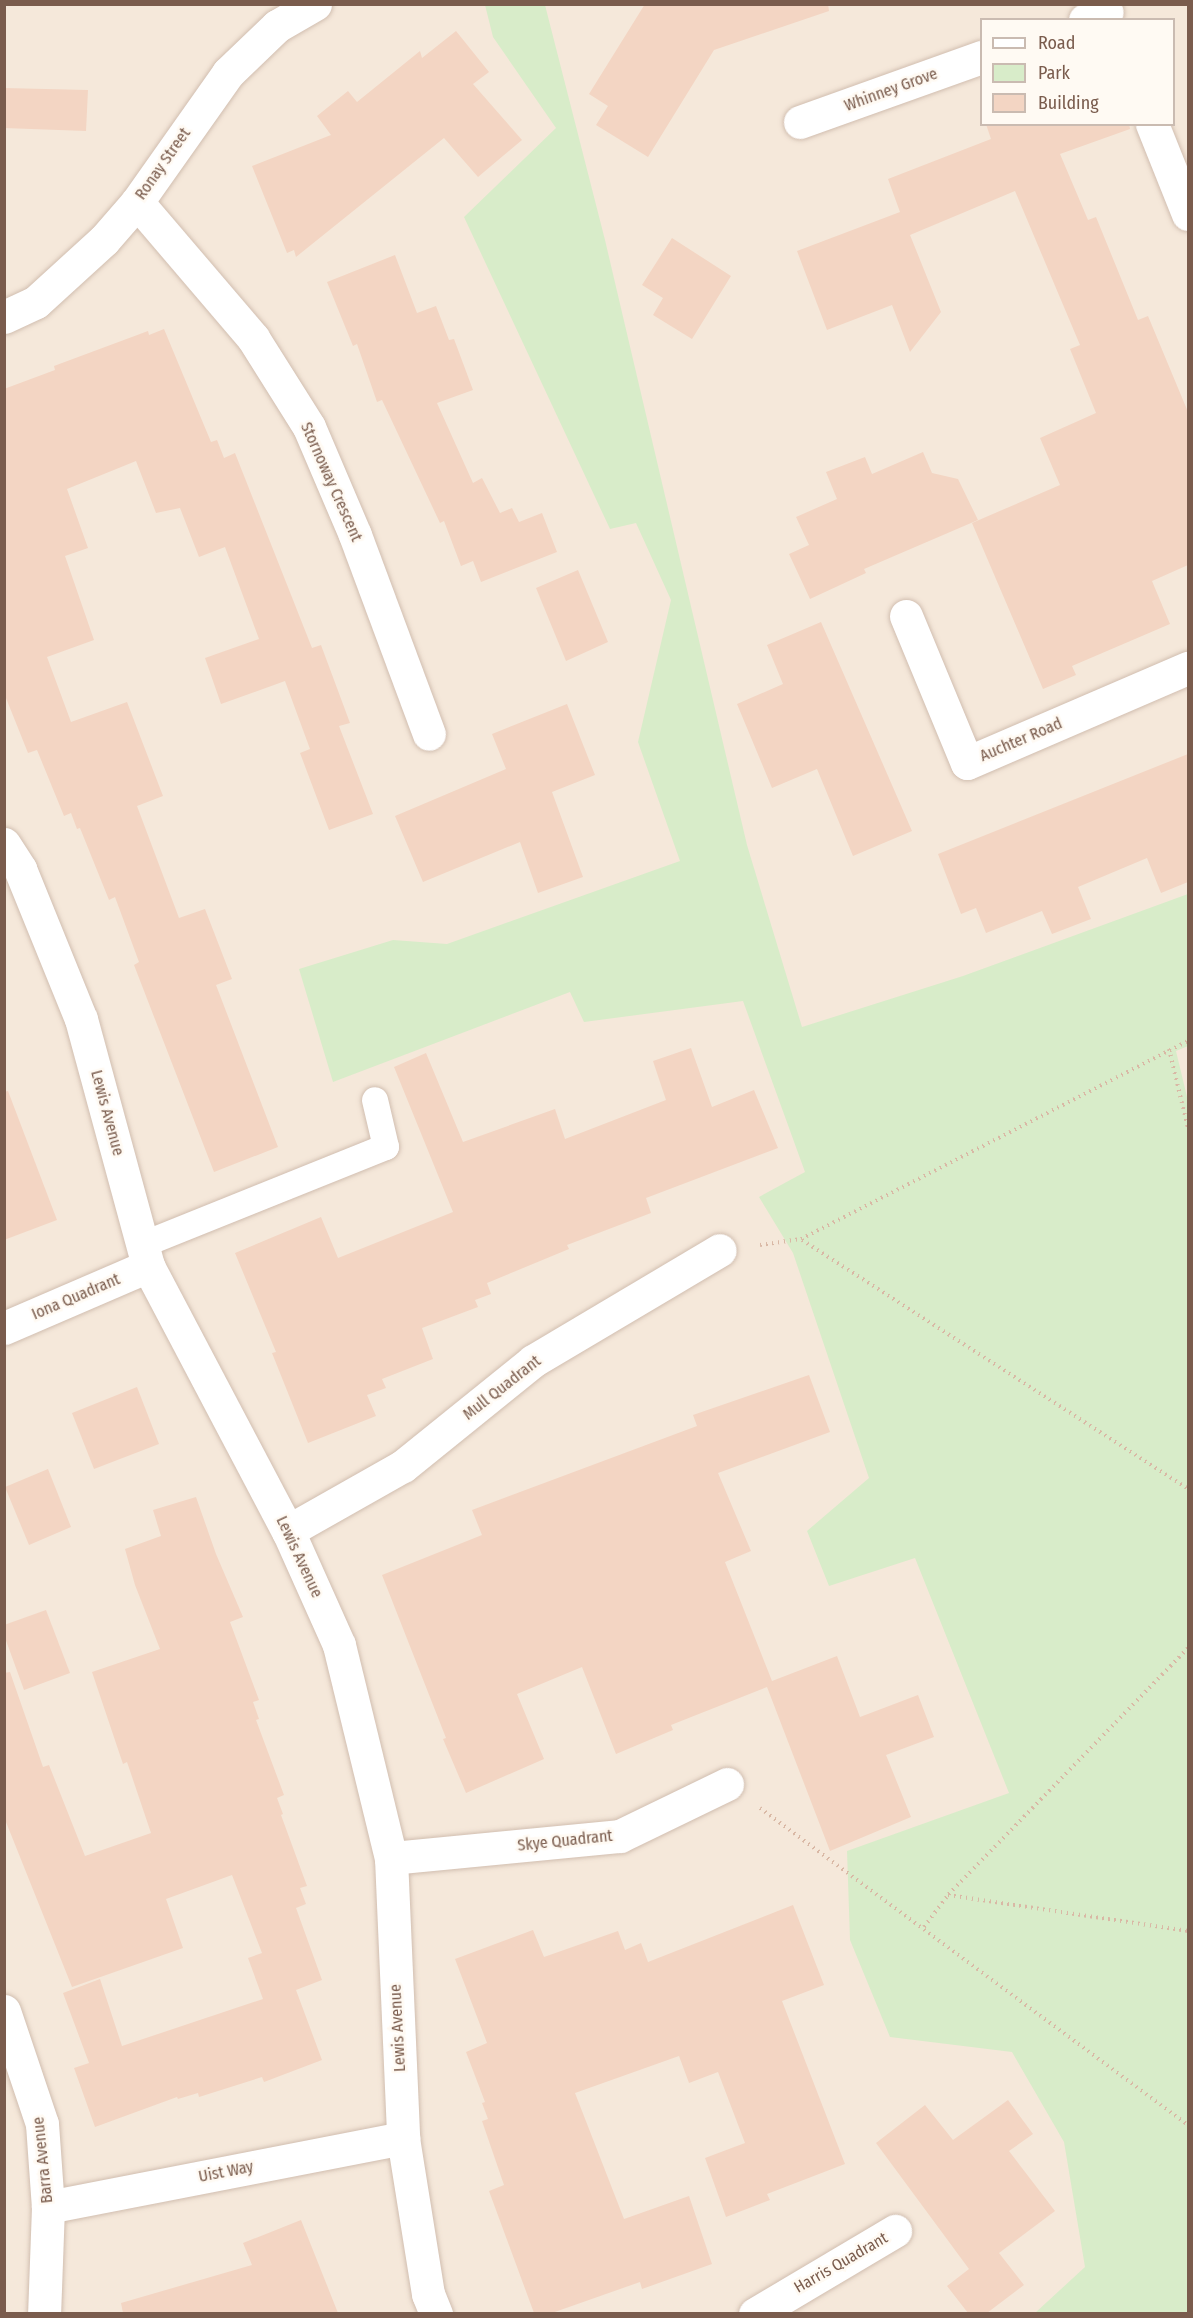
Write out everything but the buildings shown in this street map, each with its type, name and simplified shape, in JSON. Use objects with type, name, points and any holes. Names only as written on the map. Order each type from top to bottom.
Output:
[{"type":"street","name":"Ronay Street","points":[[4,317],[36,302],[104,240],[137,202],[228,73],[277,26],[315,4]]},
{"type":"street","name":"Whinney Grove","points":[[800,122],[980,57]]},
{"type":"street","points":[[1153,126],[1188,214]]},
{"type":"street","name":"Stornoway Crescent","points":[[137,202],[253,338],[309,427],[355,535],[429,734]]},
{"type":"street","name":"Auchter Road","points":[[906,616],[967,763],[1188,668]]},
{"type":"street","name":"Lewis Avenue","points":[[10,865],[81,1019],[145,1256],[288,1531],[339,1645],[391,1858],[403,2138],[428,2294],[436,2313]]},
{"type":"street","name":"Mull Quadrant","points":[[288,1531],[403,1466],[533,1361],[720,1250]]},
{"type":"street","name":"Iona Quadrant","points":[[4,1328],[145,1256]]},
{"type":"street","name":"Skye Quadrant","points":[[391,1858],[620,1836],[728,1784]]},
{"type":"street","name":"Barra Avenue","points":[[4,2011],[42,2124],[48,2207],[44,2313]]},
{"type":"street","name":"Uist Way","points":[[48,2207],[403,2138]]},
{"type":"street","name":"Harris Quadrant","points":[[755,2313],[895,2232]]},
{"type":"lane","points":[[145,1256],[386,1147],[375,1100]]},
{"type":"path","points":[[720,1250],[801,1239],[1188,1041]]},
{"type":"path","points":[[1169,1049],[1188,1128]]},
{"type":"path","points":[[801,1239],[1188,1489]]},
{"type":"path","points":[[924,1927],[948,1895],[1188,1648]]},
{"type":"path","points":[[728,1784],[924,1927],[1188,2126]]},
{"type":"path","points":[[948,1895],[1188,1931]]},
{"type":"shaded area","points":[[5,5],[1188,5],[1188,2313],[5,2313]]},
{"type":"green space","points":[[485,5],[545,5],[605,240],[747,845],[802,1027],[963,976],[1188,894],[1188,1046],[1176,1051],[1188,1101],[1188,2313],[1035,2313],[1085,2267],[1064,2142],[1012,2052],[890,2037],[850,1940],[847,1851],[1009,1793],[915,1558],[829,1586],[807,1531],[869,1478],[793,1253],[759,1197],[805,1172],[743,1001],[584,1022],[570,992],[333,1082],[299,969],[393,940],[447,944],[680,861],[638,742],[671,600],[636,523],[610,529],[464,217],[556,128],[493,37]]}]
